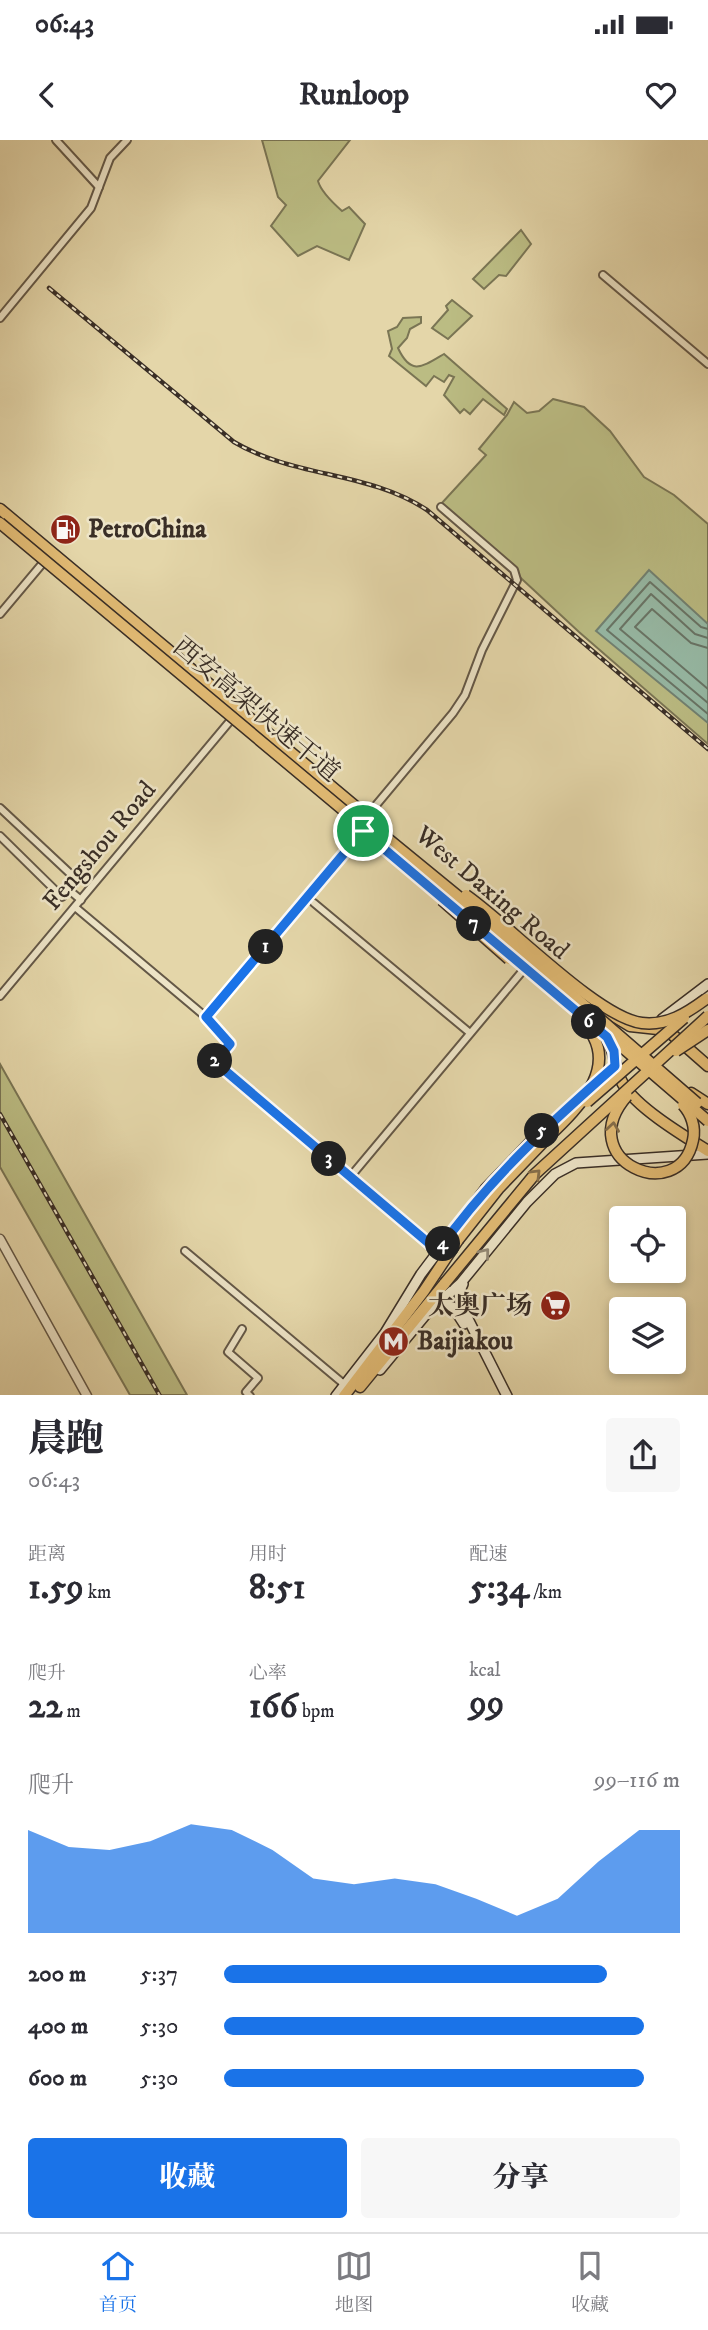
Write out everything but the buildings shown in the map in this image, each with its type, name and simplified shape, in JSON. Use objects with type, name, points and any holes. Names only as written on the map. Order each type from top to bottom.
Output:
[{"type":"main road","name":"West Daxing Road","points":[[0,512],[605,1013],[640,1029],[667,1030],[708,1066]]},
{"type":"main road","name":"西安高架快速干道","points":[[0,512],[407,858],[672,1086],[708,1121]]},
{"type":"main road","name":"西安高架快速干道","points":[[0,523],[407,858]]},
{"type":"main road","name":"West Daxing Road","points":[[0,529],[607,1037],[614,1051],[615,1066],[623,1084],[632,1095],[708,1153]]},
{"type":"main road","points":[[407,858],[478,904],[590,996],[624,1019],[649,1024],[670,1020],[707,998]]},
{"type":"main road","points":[[336,1395],[344,1390],[397,1326],[499,1188],[578,1107],[596,1079],[597,1050],[583,1022],[465,923],[407,858]]},
{"type":"main road","points":[[344,1390],[438,1251],[485,1189],[531,1141],[615,1066],[621,1047],[640,1029],[668,1016],[708,984]]},
{"type":"main road","points":[[547,1138],[707,998]]},
{"type":"main road","points":[[359,1395],[428,1312],[445,1283],[535,1174],[708,1016]]},
{"type":"main road","points":[[672,1086],[689,1111],[693,1124],[693,1143],[684,1158],[669,1171],[650,1174],[638,1171],[617,1154],[611,1129],[619,1105],[654,1064],[708,1030]]},
{"type":"main road","name":"西安高架快速干道","points":[[672,1086],[708,1113]]},
{"type":"main road","points":[[672,1086],[708,1104]]},
{"type":"main road","points":[[507,1395],[460,1303],[458,1293],[467,1276],[527,1202],[555,1174],[576,1163],[708,1153]]},
{"type":"main road","points":[[353,1395],[436,1301],[467,1276]]},
{"type":"main road","points":[[436,1301],[448,1304],[457,1311],[500,1395]]},
{"type":"main road","points":[[364,1360],[397,1326]]},
{"type":"street","points":[[56,140],[99,187]]},
{"type":"street","points":[[0,318],[91,208],[110,159],[127,140]]},
{"type":"street","points":[[603,275],[708,364]]},
{"type":"street","points":[[367,816],[459,704],[517,580],[514,570],[441,507]]},
{"type":"street","points":[[0,614],[42,564]]},
{"type":"street","name":"Fengshou Road","points":[[0,996],[230,721]]},
{"type":"street","points":[[0,808],[77,880],[62,897],[0,836]]},
{"type":"street","points":[[206,1017],[363,831]]},
{"type":"street","points":[[69,890],[80,900]]},
{"type":"street","points":[[314,903],[470,1033]]},
{"type":"street","points":[[75,907],[206,1017],[230,1044],[215,1062],[438,1251]]},
{"type":"street","points":[[351,1177],[525,968]]},
{"type":"street","points":[[0,1239],[87,1395]]},
{"type":"street","points":[[185,1251],[344,1390]]},
{"type":"street","points":[[242,1329],[228,1352],[258,1378],[246,1392],[250,1395]]},
{"type":"green space","points":[[262,140],[350,140],[318,181],[342,211],[349,207],[365,224],[349,260],[317,246],[298,256],[271,226],[286,205],[278,197]]},
{"type":"green space","points":[[521,230],[531,244],[506,276],[499,275],[484,289],[473,279]]},
{"type":"green space","points":[[452,300],[472,316],[448,339],[432,328],[448,310],[446,306]]},
{"type":"green space","points":[[421,317],[421,323],[410,329],[407,338],[398,348],[408,363],[412,366],[423,365],[444,354],[507,409],[504,415],[483,399],[470,414],[464,409],[460,413],[444,395],[454,377],[449,375],[444,382],[434,376],[426,386],[389,356],[392,349],[388,331],[397,327],[403,318]]},
{"type":"green space","points":[[553,399],[584,407],[610,431],[644,477],[674,495],[708,524],[708,744],[579,632],[441,504],[486,455],[479,449],[507,415],[514,402],[527,413],[539,411]]},
{"type":"green space","points":[[0,1064],[187,1395],[130,1395],[0,1167]]},
{"type":"water","points":[[649,570],[708,624],[708,723],[596,631]]},
{"type":"railway","points":[[49,288],[234,442],[257,454],[282,462],[381,488],[427,510],[708,749]]},
{"type":"railway","points":[[0,1114],[159,1395]]},
{"type":"place","name":"PetroChina","points":[[65,529]]},
{"type":"place","name":"太奥广场","points":[[555,1306]]},
{"type":"place","name":"Baijiakou","points":[[394,1341]]},
{"type":"route","points":[[363,831],[607,1037],[614,1051],[615,1066],[531,1141],[485,1189],[438,1251],[215,1062],[230,1044],[206,1017],[363,831]]}]
